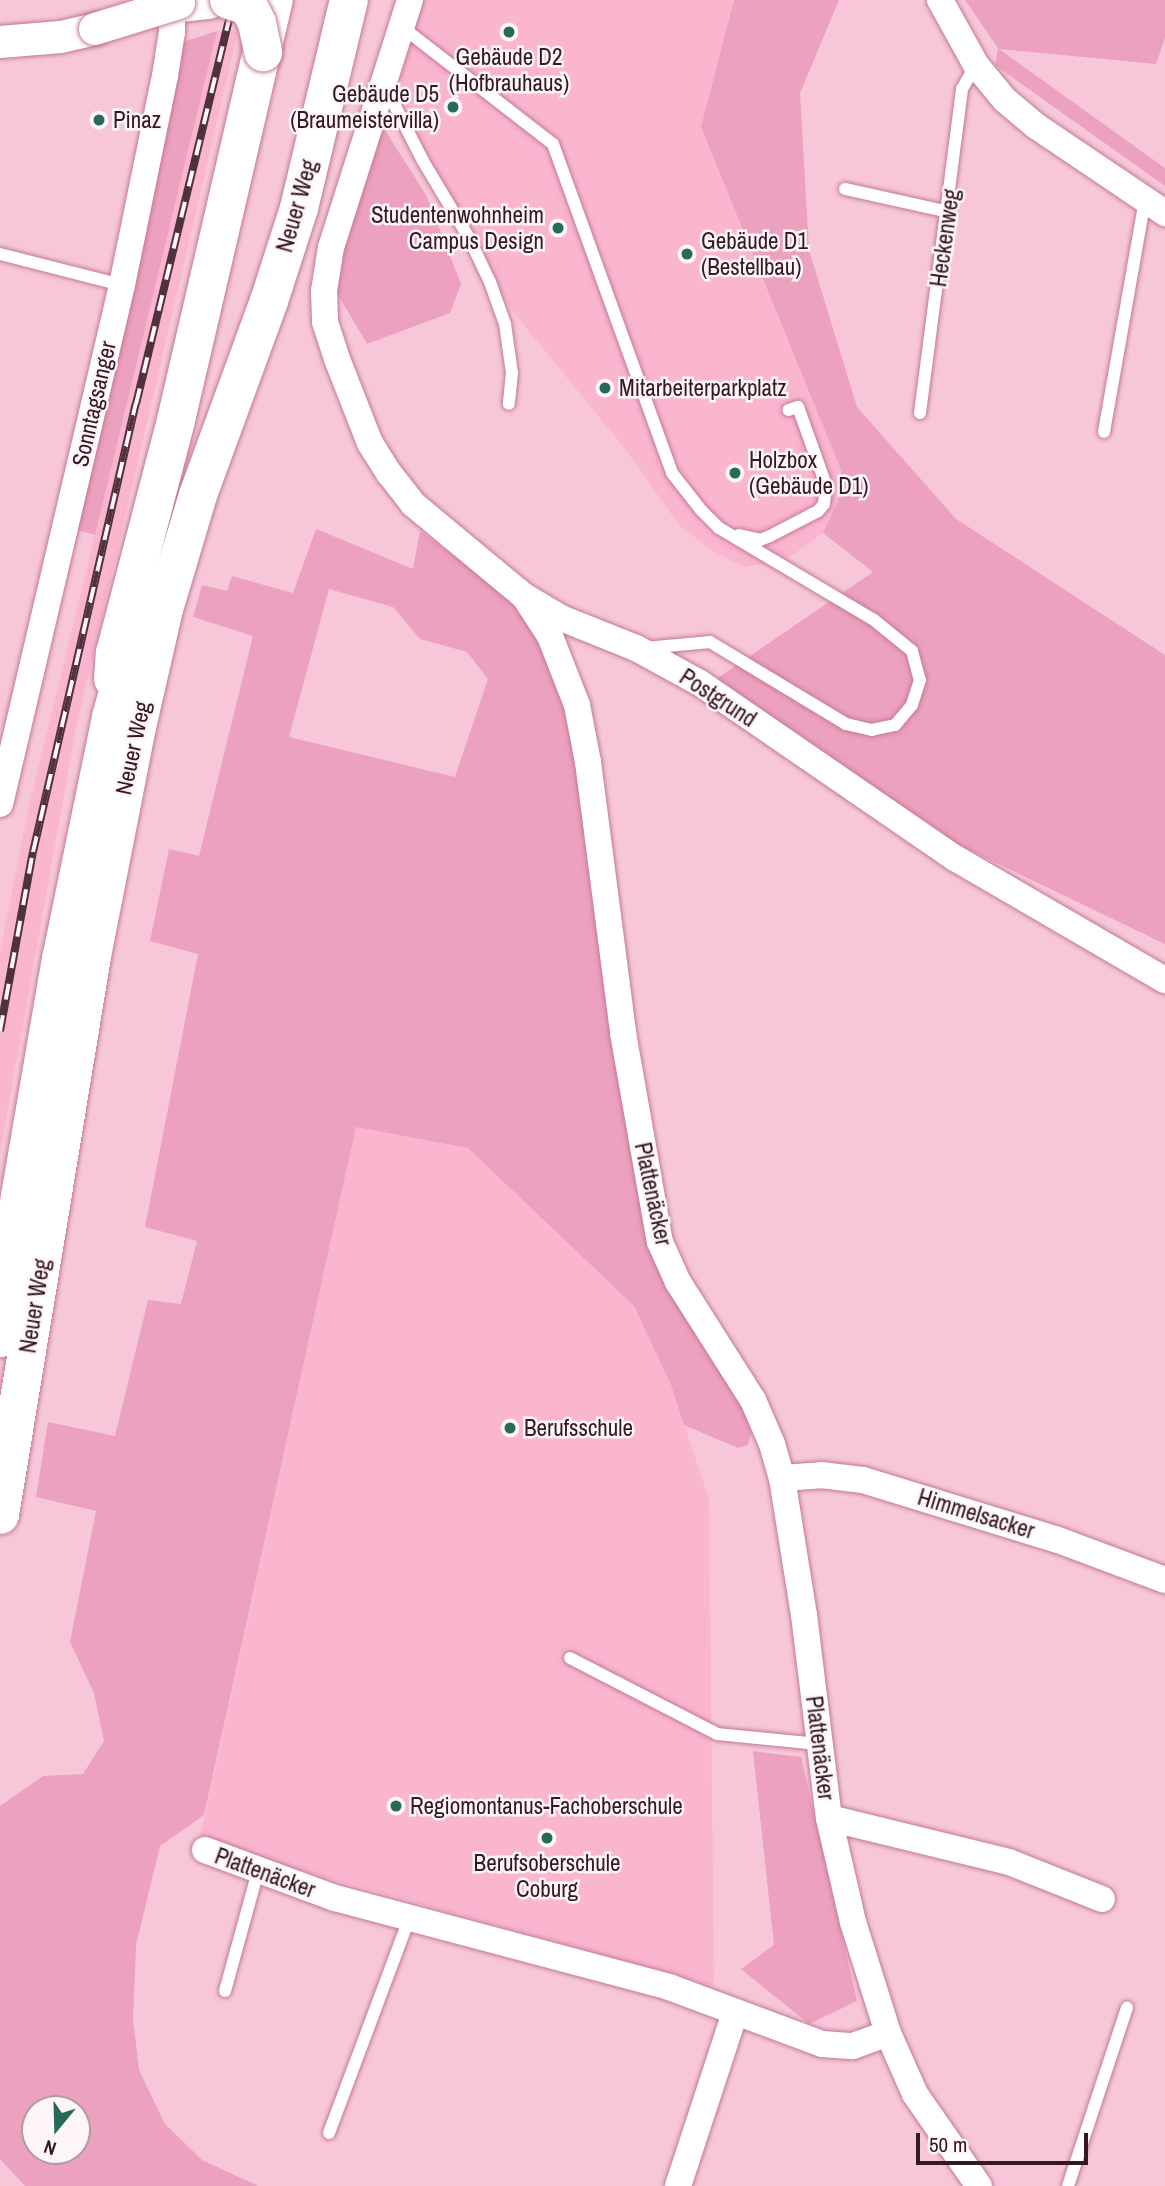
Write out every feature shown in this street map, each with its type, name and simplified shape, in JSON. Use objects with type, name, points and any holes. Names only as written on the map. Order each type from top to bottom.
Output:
[{"type":"highway","points":[[229,0],[245,5],[251,12],[257,23],[263,52]]},
{"type":"highway","points":[[111,717],[115,653],[176,420],[274,0]]},
{"type":"highway","name":"Neuer Weg","points":[[0,1338],[20,1196],[61,959],[111,717],[173,500],[246,296],[276,199],[325,0]]},
{"type":"highway","name":"Neuer Weg","points":[[0,1515],[92,956],[164,609],[198,495],[269,301],[299,208],[349,0]]},
{"type":"street","name":"Postgrund","points":[[410,0],[331,247],[324,291],[326,322],[337,359],[370,443],[388,473],[413,504],[524,596],[561,618],[636,648],[700,683],[955,858],[1165,980]]},
{"type":"street","points":[[940,0],[976,65],[1005,100],[1036,127],[1155,207]]},
{"type":"street","points":[[0,42],[61,37],[186,1]]},
{"type":"street","name":"Sonntagsanger","points":[[0,804],[122,285],[172,32],[186,1]]},
{"type":"street","name":"Plattenäcker","points":[[524,596],[550,636],[577,705],[588,762],[623,1033],[660,1242],[678,1282],[753,1400],[782,1478],[804,1615],[829,1818],[853,1922],[888,2033],[915,2094],[979,2186]]},
{"type":"street","name":"Himmelsacker","points":[[782,1478],[821,1475],[863,1480],[1058,1540],[1165,1580]]},
{"type":"street","name":"Plattenäcker","points":[[829,1818],[1009,1862],[1102,1899]]},
{"type":"street","name":"Plattenäcker","points":[[205,1850],[335,1898],[669,1987],[837,2047],[853,2046],[888,2033]]},
{"type":"street","points":[[678,2186],[736,2013]]},
{"type":"lane","points":[[401,27],[553,144],[673,473],[701,510],[719,528],[874,620],[912,651],[920,680],[912,705],[895,725],[872,730],[846,724],[709,642],[636,648]]},
{"type":"lane","name":"Heckenweg","points":[[920,413],[949,212],[962,89],[976,65]]},
{"type":"lane","points":[[387,75],[395,106],[423,161],[469,238],[505,324],[512,373],[509,404]]},
{"type":"lane","points":[[845,189],[949,212]]},
{"type":"lane","points":[[1104,432],[1155,207]]},
{"type":"lane","points":[[0,254],[122,285]]},
{"type":"lane","points":[[719,528],[760,540],[818,511],[824,504],[827,485],[812,462],[798,407],[789,410]]},
{"type":"lane","points":[[569,1658],[717,1734],[819,1744]]},
{"type":"lane","points":[[225,1991],[258,1871]]},
{"type":"lane","points":[[329,2133],[409,1919]]},
{"type":"lane","points":[[1068,2186],[1127,2008]]},
{"type":"shaded area","points":[[417,0],[734,0],[701,127],[841,470],[839,499],[823,533],[784,561],[744,567],[711,550],[679,525],[622,445],[510,308],[485,257],[421,151],[402,93],[400,62]]},
{"type":"shaded area","points":[[734,0],[839,0],[800,93],[809,250],[857,407],[956,519],[1165,655],[1165,944],[959,845],[712,682],[873,572],[823,533],[839,499],[841,470],[701,127]]},
{"type":"shaded area","points":[[965,0],[1165,0],[1165,38],[1156,64],[999,49],[1165,168],[1165,186],[995,65],[998,48]]},
{"type":"shaded area","points":[[217,31],[238,31],[76,728],[0,1153],[0,952],[27,815]]},
{"type":"shaded area","points":[[217,31],[95,535],[74,529],[183,42]]},
{"type":"shaded area","points":[[383,127],[426,195],[461,284],[450,313],[367,344],[331,283]]},
{"type":"shaded area","points":[[316,529],[413,569],[420,531],[516,601],[564,680],[654,1256],[746,1399],[751,1432],[748,1445],[738,1448],[684,1425],[671,1385],[634,1306],[468,1148],[356,1127],[204,1815],[160,1846],[136,1945],[133,2019],[139,2070],[165,2124],[202,2160],[258,2186],[25,2186],[0,2159],[0,1806],[43,1776],[83,1774],[104,1741],[94,1693],[70,1642],[96,1511],[36,1497],[48,1422],[115,1436],[148,1300],[181,1304],[197,1241],[145,1227],[198,954],[150,941],[169,849],[199,856],[253,636],[193,617],[202,585],[227,591],[232,576],[293,593]],"holes":[[[329,589],[393,607],[420,639],[467,652],[488,679],[455,777],[289,737]]]},
{"type":"shaded area","points":[[356,1127],[468,1148],[634,1306],[671,1385],[709,1500],[714,1986],[199,1842]]},
{"type":"shaded area","points":[[753,1751],[801,1757],[857,2001],[809,2024],[741,1969],[774,1945]]},
{"type":"railway","points":[[0,1031],[33,852],[136,404],[234,0]]},
{"type":"place","name":"Gebäude D2 (Hofbrauhaus)","points":[[509,32]]},
{"type":"place","name":"Gebäude D5 (Braumeistervilla)","points":[[453,107]]},
{"type":"place","name":"Pinaz","points":[[99,120]]},
{"type":"place","name":"Studentenwohnheim Campus Design","points":[[558,228]]},
{"type":"place","name":"Gebäude D1 (Bestellbau)","points":[[687,254]]},
{"type":"place","name":"Mitarbeiterparkplatz","points":[[605,388]]},
{"type":"place","name":"Holzbox (Gebäude D1)","points":[[735,473]]},
{"type":"place","name":"Berufsschule","points":[[510,1428]]},
{"type":"place","name":"Regiomontanus-Fachoberschule","points":[[396,1806]]},
{"type":"place","name":"Berufsoberschule Coburg","points":[[547,1838]]}]
